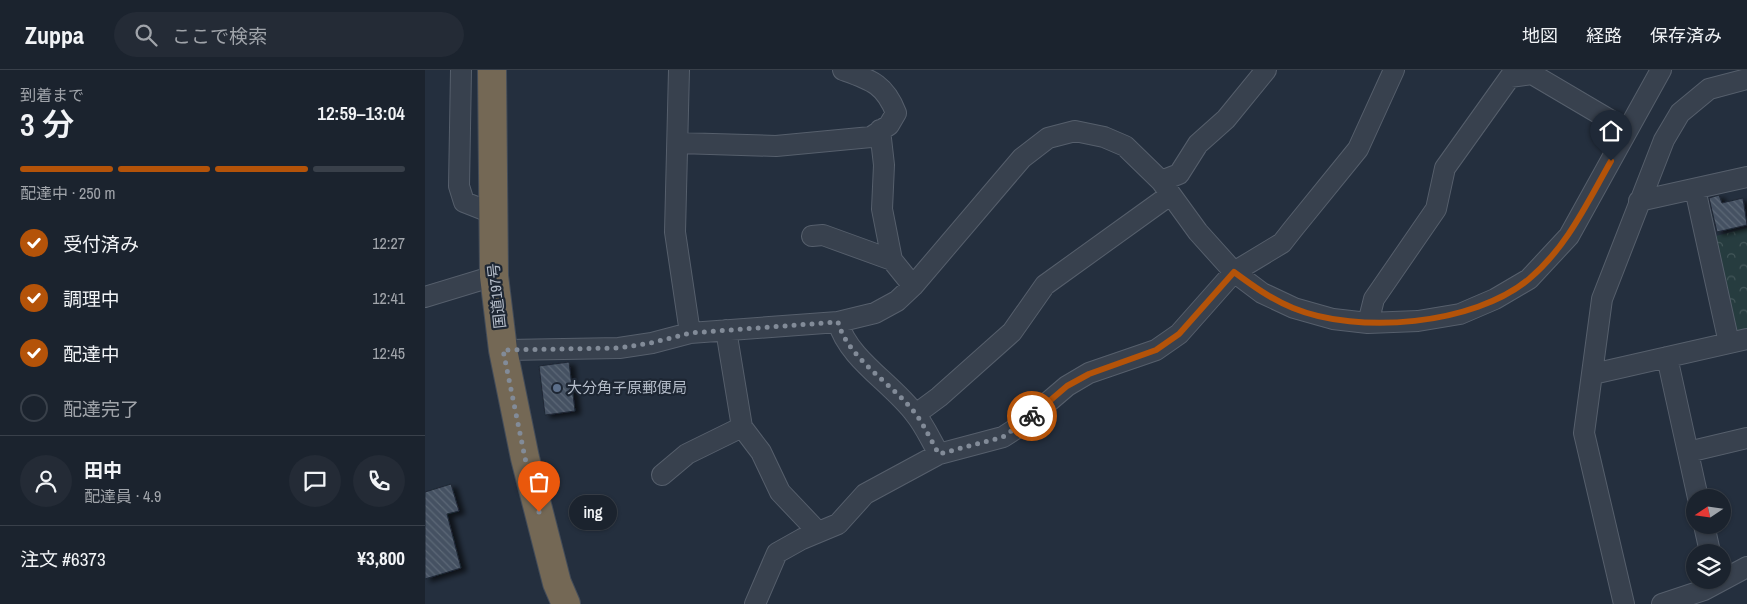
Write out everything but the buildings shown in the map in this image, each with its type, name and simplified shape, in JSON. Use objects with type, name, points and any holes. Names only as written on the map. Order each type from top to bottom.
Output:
[{"type":"highway","name":"国道197号","points":[[492,70],[494,276],[503,350],[525,458],[561,594]]},
{"type":"street","points":[[461,70],[459,186],[464,202],[492,213]]},
{"type":"street","points":[[679,70],[679,143],[675,232],[690,333]]},
{"type":"street","points":[[679,143],[776,146],[871,137],[889,125],[895,113],[887,93],[871,80],[843,70]]},
{"type":"street","points":[[916,414],[939,397],[1012,332],[1045,286],[1165,188],[1179,174],[1198,144],[1226,118],[1266,70]]},
{"type":"street","points":[[755,604],[777,553],[817,532],[838,524],[865,494],[939,454],[1003,437],[1020,426],[1067,386],[1089,374],[1156,350],[1179,334],[1234,272],[1282,242],[1358,149],[1395,70]]},
{"type":"street","points":[[503,350],[619,348],[651,343],[690,333],[838,322],[875,313],[897,301],[913,286],[1022,158],[1048,138],[1075,131],[1104,137],[1125,146],[1165,188],[1198,232],[1234,272],[1263,293],[1294,308],[1333,319],[1368,323],[1418,321],[1460,314],[1495,298],[1529,279],[1569,236],[1661,70]]},
{"type":"street","points":[[1368,323],[1374,299],[1436,209],[1445,168],[1510,77],[1532,74],[1627,130]]},
{"type":"street","points":[[1624,604],[1584,433],[1593,374],[1601,299],[1664,140],[1680,113],[1709,89],[1747,79]]},
{"type":"street","points":[[881,130],[884,164],[882,209],[892,260],[913,286]]},
{"type":"street","points":[[1639,201],[1747,178]]},
{"type":"street","points":[[1593,374],[1738,341],[1695,189]]},
{"type":"street","points":[[812,236],[823,235],[892,260]]},
{"type":"street","points":[[425,297],[494,276]]},
{"type":"street","points":[[838,322],[841,335],[852,351],[885,380],[916,414],[939,454]]},
{"type":"street","points":[[726,330],[742,427],[761,452],[780,492],[817,532]]},
{"type":"street","points":[[1667,357],[1696,489]]},
{"type":"street","points":[[662,475],[687,454],[742,427]]},
{"type":"street","points":[[1688,452],[1747,438]]},
{"type":"street","points":[[1731,575],[1747,567]]},
{"type":"street","points":[[1662,604],[1706,589]]},
{"type":"street","points":[[561,594],[582,604]]},
{"type":"green space","points":[[1747,228],[1747,330],[1733,333],[1712,237]]},
{"type":"way so far","points":[[539,512],[525,458],[503,350],[619,348],[651,343],[690,333],[838,322],[841,335],[852,351],[885,380],[916,414],[939,454],[1003,437],[1032,416]]},
{"type":"place","name":"大分角子原郵便局","points":[[557,388]]},
{"type":"place","name":"ing","points":[[539,512]]},
{"type":"route","points":[[1032,416],[1067,386],[1089,374],[1156,350],[1179,334],[1234,272],[1263,293],[1294,308],[1333,319],[1368,323],[1418,321],[1460,314],[1495,298],[1529,279],[1569,236],[1611,161]]}]
